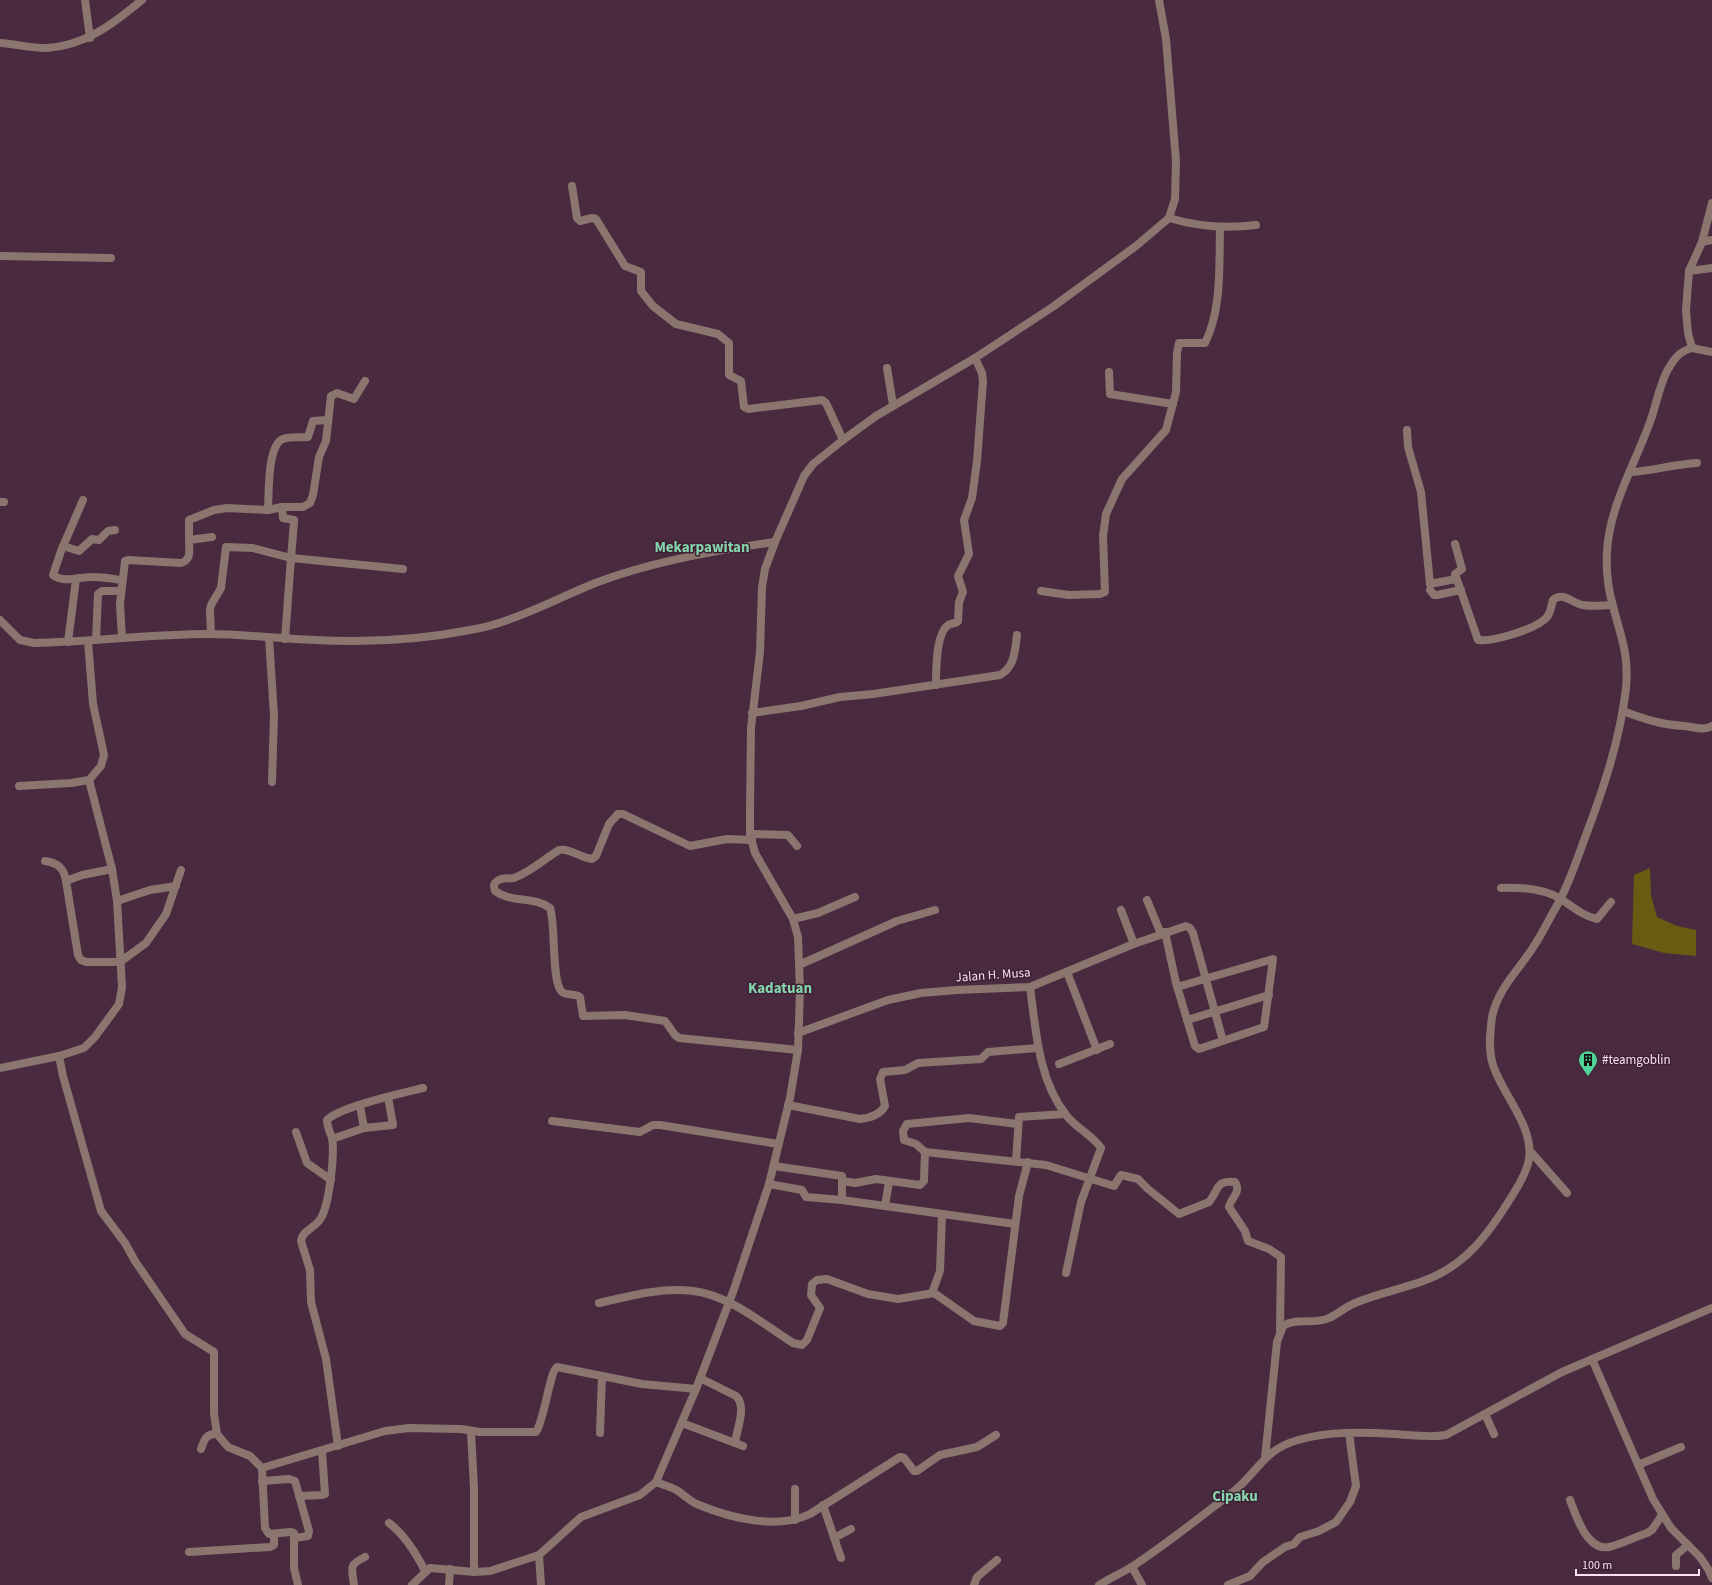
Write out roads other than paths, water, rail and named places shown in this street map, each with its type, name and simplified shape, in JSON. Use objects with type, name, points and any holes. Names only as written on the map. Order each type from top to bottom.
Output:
[{"type":"street","points":[[85,0],[90,38]]},
{"type":"street","points":[[0,43],[46,48],[73,44],[90,38],[142,0]]},
{"type":"street","points":[[412,1585],[430,1568],[474,1572],[490,1571],[539,1555],[581,1517],[640,1495],[656,1482],[696,1389],[729,1302],[769,1184],[788,1106],[798,1050],[800,990],[798,937],[793,919],[758,860],[751,837],[752,713],[760,652],[762,586],[765,569],[804,476],[814,464],[843,440],[893,405],[975,358],[1084,285],[1136,246],[1169,218],[1175,199],[1176,161],[1167,45],[1159,0]]},
{"type":"street","points":[[572,186],[577,218],[580,221],[592,218],[596,219],[625,266],[641,272],[642,292],[652,304],[676,324],[718,334],[729,343],[729,375],[741,381],[743,404],[746,409],[822,400],[826,403],[843,440]]},
{"type":"street","points":[[1692,348],[1688,333],[1686,310],[1689,271],[1702,242],[1712,203]]},
{"type":"street","points":[[1169,218],[1202,227],[1220,228],[1256,225]]},
{"type":"street","points":[[1041,591],[1069,595],[1104,593],[1103,536],[1106,514],[1122,479],[1166,430],[1173,404],[1179,343],[1205,343],[1212,327],[1219,277],[1220,228]]},
{"type":"street","points":[[1702,242],[1712,240]]},
{"type":"street","points":[[0,256],[111,258]]},
{"type":"street","points":[[1689,271],[1712,268]]},
{"type":"street","points":[[1280,1331],[1290,1322],[1325,1320],[1354,1303],[1428,1280],[1464,1259],[1479,1244],[1511,1198],[1524,1174],[1529,1160],[1530,1151],[1520,1118],[1492,1064],[1490,1040],[1493,1015],[1499,994],[1534,946],[1561,899],[1594,815],[1609,767],[1623,712],[1627,661],[1623,639],[1612,605],[1607,554],[1609,527],[1651,420],[1666,374],[1681,351],[1692,348],[1712,352]]},
{"type":"street","points":[[936,685],[942,631],[947,626],[958,621],[959,602],[963,592],[958,576],[969,554],[964,520],[972,498],[978,461],[983,381],[982,373],[975,358]]},
{"type":"street","points":[[887,368],[893,405]]},
{"type":"street","points":[[1109,372],[1110,394],[1173,404]]},
{"type":"street","points":[[122,638],[121,591],[124,562],[126,560],[186,562],[189,557],[189,521],[193,517],[227,508],[268,510],[282,507],[303,507],[312,501],[319,457],[326,441],[327,420],[333,394],[337,393],[354,399],[365,381]]},
{"type":"street","points":[[268,510],[272,457],[276,444],[284,439],[308,437],[313,421],[327,420]]},
{"type":"street","points":[[1407,430],[1408,447],[1421,492],[1430,584],[1456,579]]},
{"type":"street","points":[[1631,472],[1650,471],[1678,464],[1696,463]]},
{"type":"street","points":[[83,500],[63,546],[54,576],[56,578],[76,579],[94,577],[122,580]]},
{"type":"street","points":[[282,507],[283,518],[294,520],[285,638]]},
{"type":"street","points":[[63,546],[79,551],[92,539],[99,540],[108,531],[115,530]]},
{"type":"street","points":[[189,540],[212,537]]},
{"type":"street","points":[[0,620],[13,634],[27,643],[211,634],[268,638],[355,641],[411,639],[473,630],[505,620],[598,582],[636,569],[707,554],[776,542]]},
{"type":"street","points":[[1455,544],[1462,569],[1455,573],[1456,579],[1461,590],[1476,639],[1481,640],[1530,628],[1543,621],[1550,612],[1553,600],[1556,597],[1569,598],[1581,605],[1612,605]]},
{"type":"street","points":[[211,634],[210,610],[211,605],[222,588],[226,547],[252,548],[292,558],[403,569]]},
{"type":"street","points":[[68,642],[76,579]]},
{"type":"street","points":[[1430,590],[1434,595],[1437,595],[1461,590]]},
{"type":"street","points":[[19,786],[71,784],[89,780],[102,766],[104,755],[93,704],[92,640],[98,594],[102,591],[121,591]]},
{"type":"street","points":[[752,713],[802,706],[840,697],[1000,675],[1005,672],[1012,663],[1017,635]]},
{"type":"street","points":[[268,638],[274,715],[272,782]]},
{"type":"street","points":[[1623,712],[1666,725],[1699,730],[1712,726]]},
{"type":"street","points":[[0,1068],[59,1056],[84,1048],[116,1011],[119,1004],[122,987],[117,901],[112,869],[89,780]]},
{"type":"street","points":[[797,846],[788,835],[727,839],[690,846],[623,814],[618,814],[609,824],[596,856],[592,859],[580,857],[564,849],[559,850],[533,868],[513,878],[495,882],[494,886],[495,891],[507,897],[540,902],[550,908],[556,968],[560,989],[564,993],[580,997],[583,1016],[628,1015],[665,1021],[679,1038],[798,1050]]},
{"type":"street","points":[[45,861],[56,863],[61,866],[66,880],[78,955],[81,960],[92,963],[120,962],[146,943],[154,934],[166,914],[181,870]]},
{"type":"street","points":[[66,880],[112,869]]},
{"type":"street","points":[[117,901],[150,890],[176,886]]},
{"type":"street","points":[[1501,888],[1522,887],[1535,889],[1561,899],[1585,915],[1597,919],[1611,902]]},
{"type":"street","points":[[793,919],[818,913],[855,897]]},
{"type":"street","points":[[1147,900],[1163,933],[1187,1020],[1197,1048],[1224,1041],[1264,1027],[1273,959],[1178,987]]},
{"type":"street","points":[[798,965],[897,921],[936,910]]},
{"type":"street","points":[[1121,910],[1134,944]]},
{"type":"street","name":"Jalan H. Musa","points":[[798,1033],[888,1000],[921,993],[1030,987],[1134,944],[1186,926],[1190,928],[1193,933],[1206,979]]},
{"type":"street","points":[[1067,972],[1097,1050]]},
{"type":"street","points":[[1206,979],[1214,1012],[1224,1041]]},
{"type":"street","points":[[1030,987],[1038,1048],[1049,1083],[1065,1114],[1101,1148],[1081,1202],[1066,1273]]},
{"type":"street","points":[[1187,1020],[1269,995]]},
{"type":"street","points":[[1058,1064],[1110,1044]]},
{"type":"street","points":[[788,1106],[860,1119],[868,1118],[877,1114],[885,1106],[880,1079],[883,1072],[904,1070],[918,1064],[981,1059],[988,1052],[1038,1048]]},
{"type":"street","points":[[59,1056],[63,1076],[101,1211],[126,1243],[135,1261],[185,1334],[214,1352],[214,1414],[217,1434],[228,1446],[250,1456],[262,1468],[265,1528],[268,1533],[294,1533],[294,1568],[298,1585]]},
{"type":"street","points":[[338,1446],[326,1359],[311,1302],[310,1270],[301,1241],[306,1231],[322,1218],[333,1161],[332,1139],[327,1123],[328,1119],[360,1106],[423,1088]]},
{"type":"street","points":[[332,1139],[364,1128],[393,1125],[388,1098]]},
{"type":"street","points":[[360,1106],[364,1128]]},
{"type":"street","points":[[1016,1161],[1018,1118],[1021,1116],[1065,1114]]},
{"type":"street","points":[[1018,1124],[969,1118],[906,1124],[903,1130],[904,1140],[916,1144],[925,1152],[1046,1165],[1113,1186],[1120,1175],[1136,1178],[1179,1214],[1209,1202],[1217,1188],[1231,1182],[1237,1186],[1236,1194],[1229,1207],[1245,1232],[1248,1241],[1269,1249],[1281,1257],[1280,1331],[1264,1458]]},
{"type":"street","points":[[552,1121],[640,1132],[653,1125],[660,1125],[778,1144]]},
{"type":"street","points":[[296,1132],[307,1163],[330,1180]]},
{"type":"street","points":[[1530,1151],[1567,1193]]},
{"type":"street","points":[[843,1181],[855,1184],[876,1179],[917,1186],[922,1184],[925,1152]]},
{"type":"street","points":[[599,1303],[644,1293],[686,1290],[706,1294],[729,1302],[793,1342],[802,1345],[807,1340],[820,1308],[812,1295],[812,1284],[817,1280],[827,1279],[864,1293],[894,1299],[932,1293],[974,1321],[998,1326],[1002,1325],[1019,1191],[1028,1162]]},
{"type":"street","points":[[774,1166],[840,1175],[843,1177],[842,1200]]},
{"type":"street","points":[[885,1206],[889,1182]]},
{"type":"street","points":[[769,1184],[802,1190],[806,1197],[842,1200],[1015,1224]]},
{"type":"street","points":[[932,1293],[940,1271],[942,1214]]},
{"type":"street","points":[[1099,1585],[1132,1567],[1166,1544],[1248,1479],[1264,1458],[1273,1450],[1299,1440],[1319,1435],[1349,1433],[1437,1437],[1460,1429],[1537,1384],[1712,1308]]},
{"type":"street","points":[[1592,1359],[1662,1516],[1688,1546],[1700,1557],[1712,1578]]},
{"type":"street","points":[[262,1468],[386,1431],[435,1427],[471,1432],[536,1432],[555,1368],[642,1384],[696,1389]]},
{"type":"street","points":[[600,1433],[602,1376]]},
{"type":"street","points":[[700,1378],[736,1396],[740,1400],[741,1407],[734,1442]]},
{"type":"street","points":[[1485,1414],[1494,1434]]},
{"type":"street","points":[[682,1423],[743,1446]]},
{"type":"street","points":[[471,1432],[474,1488],[474,1572]]},
{"type":"street","points":[[1228,1585],[1247,1582],[1263,1562],[1285,1547],[1294,1544],[1300,1537],[1332,1526],[1342,1514],[1354,1493],[1356,1484],[1349,1433]]},
{"type":"street","points":[[201,1449],[206,1437],[211,1434],[217,1434]]},
{"type":"street","points":[[656,1482],[674,1489],[698,1505],[732,1515],[754,1520],[795,1520],[810,1514],[900,1457],[904,1458],[914,1471],[917,1471],[940,1455],[977,1447],[996,1435]]},
{"type":"street","points":[[1638,1465],[1681,1447]]},
{"type":"street","points":[[299,1496],[322,1496],[325,1494],[322,1451]]},
{"type":"street","points":[[262,1481],[290,1479],[295,1481],[309,1531],[308,1536],[295,1538]]},
{"type":"street","points":[[795,1489],[795,1520]]},
{"type":"street","points":[[1570,1500],[1585,1535],[1601,1546],[1610,1547],[1647,1533],[1652,1530],[1662,1516]]},
{"type":"street","points":[[823,1505],[841,1558]]},
{"type":"street","points":[[389,1523],[404,1537],[418,1557],[425,1572]]},
{"type":"street","points":[[834,1538],[851,1529]]},
{"type":"street","points":[[189,1552],[270,1547],[274,1545],[274,1534]]},
{"type":"street","points":[[1676,1566],[1676,1555],[1688,1546]]},
{"type":"street","points":[[539,1555],[541,1585]]},
{"type":"street","points":[[354,1585],[352,1566],[354,1562],[365,1557]]},
{"type":"street","points":[[975,1581],[997,1560]]},
{"type":"street","points":[[1132,1567],[1142,1585]]},
{"type":"street","points":[[449,1585],[450,1569]]},
{"type":"place","name":"#teamgoblin","points":[[1588,1077]]},
{"type":"district","name":"Mekarpawitan","points":[[702,547]]},
{"type":"district","name":"Kadatuan","points":[[780,988]]},
{"type":"district","name":"Cipaku","points":[[1235,1496]]}]
